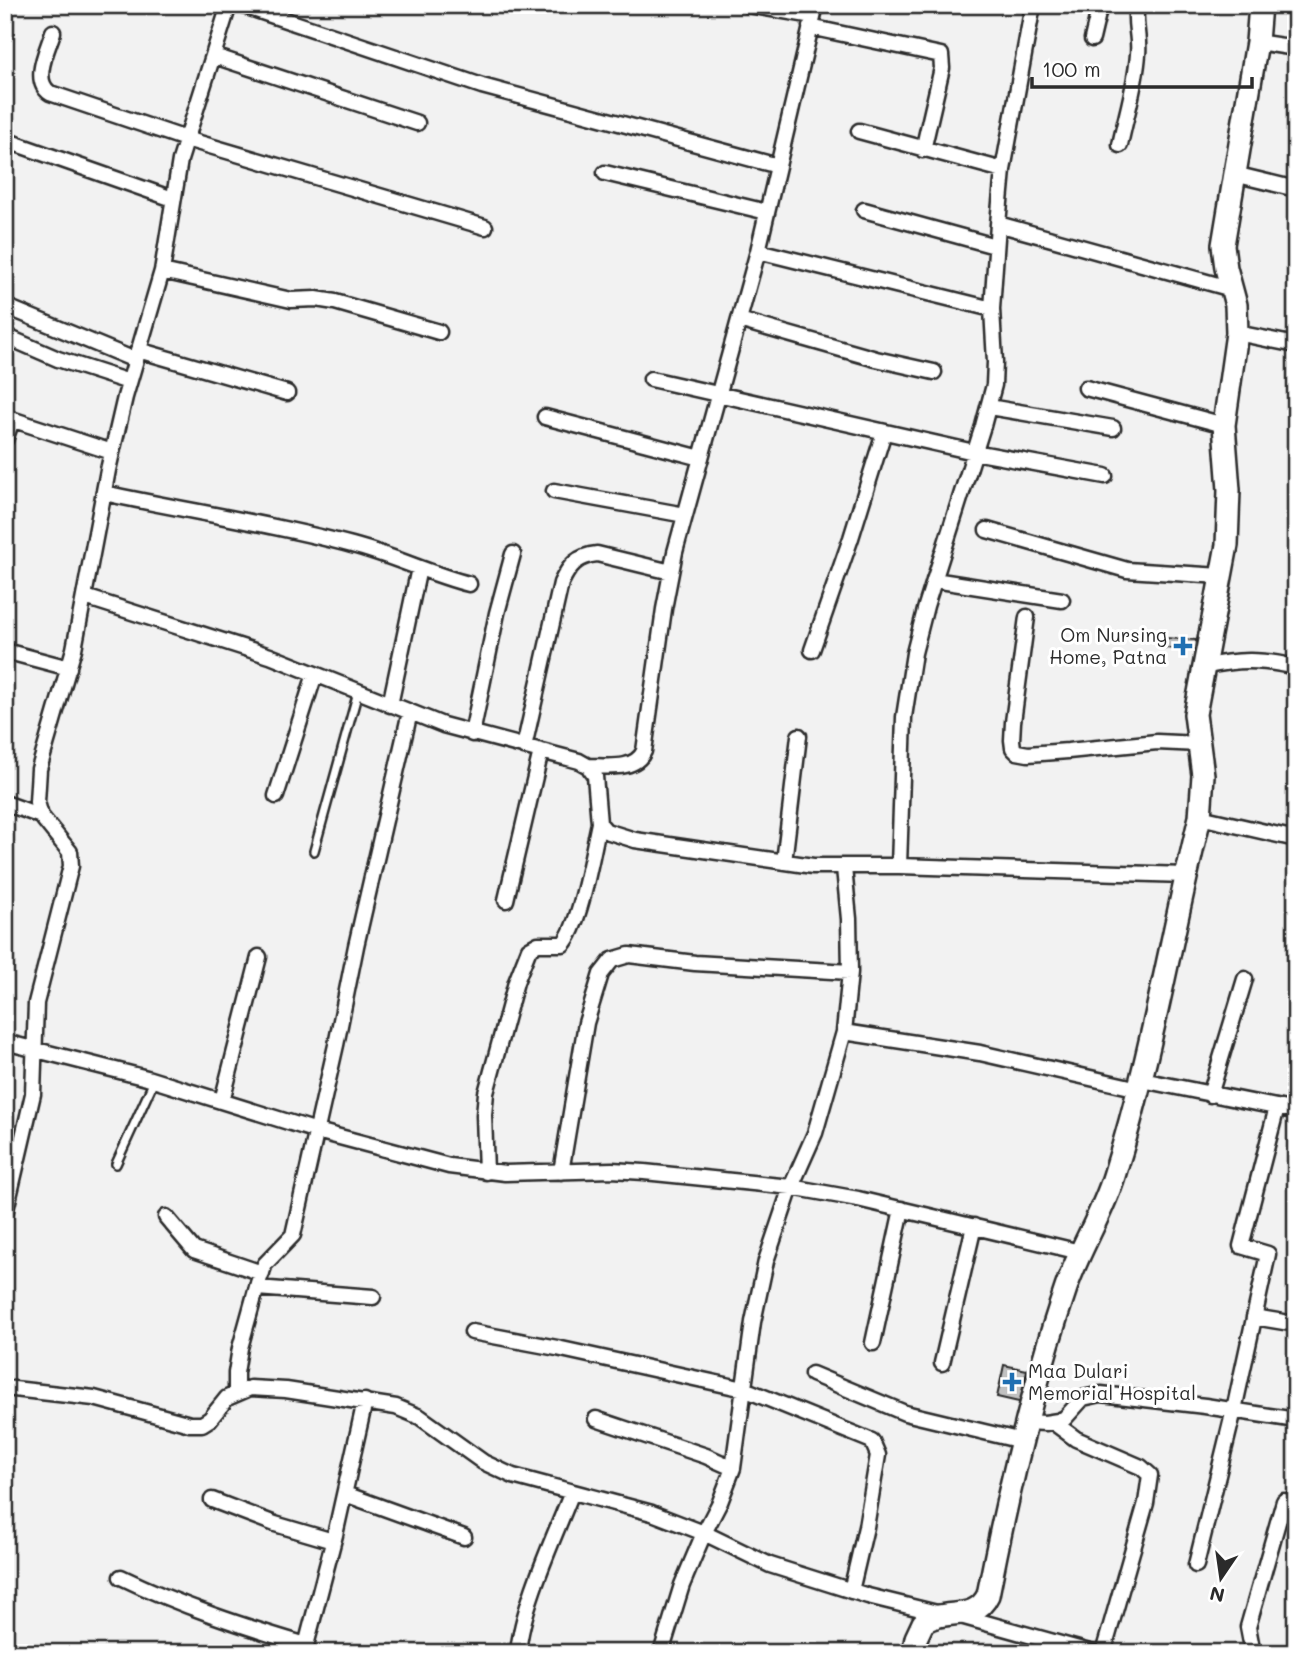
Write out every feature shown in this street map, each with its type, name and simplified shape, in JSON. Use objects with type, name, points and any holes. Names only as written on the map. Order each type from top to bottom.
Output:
[{"type":"street","points":[[5,1214],[9,1181],[33,1094],[36,1003],[71,866],[70,852],[41,816],[37,802],[39,769],[69,668],[112,452],[129,382],[162,271],[174,182],[229,5]]},
{"type":"street","points":[[241,5],[501,92],[778,166]]},
{"type":"street","points":[[748,5],[813,16],[941,55],[942,68],[923,150]]},
{"type":"street","points":[[899,866],[904,717],[914,653],[934,580],[989,407],[995,362],[992,309],[1003,170],[1033,5]]},
{"type":"street","points":[[1092,39],[1100,5]]},
{"type":"street","points":[[1120,145],[1138,66],[1139,49],[1135,23],[1137,5]]},
{"type":"street","points":[[913,1653],[923,1623],[947,1614],[972,1612],[978,1609],[988,1595],[1024,1432],[1054,1323],[1080,1252],[1104,1205],[1140,1085],[1200,817],[1203,775],[1195,714],[1221,576],[1229,515],[1224,425],[1237,333],[1236,305],[1223,257],[1223,245],[1257,42],[1260,5]]},
{"type":"street","points":[[85,597],[225,639],[390,705],[472,734],[563,755],[588,766],[631,764],[640,760],[647,733],[671,572],[758,251],[813,16]]},
{"type":"street","points":[[53,32],[40,81],[43,89],[50,93],[186,139],[485,226]]},
{"type":"street","points":[[1257,42],[1296,48]]},
{"type":"street","points":[[214,55],[417,123]]},
{"type":"street","points":[[859,131],[1003,170]]},
{"type":"street","points":[[5,140],[173,199]]},
{"type":"street","points":[[604,173],[767,212]]},
{"type":"street","points":[[1234,174],[1296,189]]},
{"type":"street","points":[[864,210],[996,246]]},
{"type":"street","points":[[998,223],[1232,289]]},
{"type":"street","points":[[758,251],[992,309]]},
{"type":"street","points":[[162,271],[291,300],[316,299],[335,302],[439,332]]},
{"type":"street","points":[[12,309],[136,355],[287,393]]},
{"type":"street","points":[[739,320],[876,359],[934,372]]},
{"type":"street","points":[[1237,333],[1296,345]]},
{"type":"street","points":[[5,336],[58,359],[129,382]]},
{"type":"street","points":[[651,379],[974,452],[1105,476]]},
{"type":"street","points":[[1086,388],[1224,425]]},
{"type":"street","points":[[989,407],[1113,428]]},
{"type":"street","points":[[545,417],[701,458]]},
{"type":"street","points":[[5,440],[9,418],[112,452]]},
{"type":"street","points":[[812,650],[884,432]]},
{"type":"street","points":[[554,491],[685,515]]},
{"type":"street","points":[[104,493],[288,528],[390,555],[419,568],[469,584]]},
{"type":"street","points":[[987,530],[1127,570],[1221,576]]},
{"type":"street","points":[[472,734],[488,650],[513,554]]},
{"type":"street","points":[[524,747],[561,583],[572,563],[584,555],[597,554],[671,572]]},
{"type":"street","points":[[390,705],[419,568]]},
{"type":"street","points":[[934,580],[1062,600]]},
{"type":"street","points":[[1027,617],[1013,722],[1013,748],[1017,752],[1028,754],[1157,742],[1199,744]]},
{"type":"street","points":[[5,651],[69,668]]},
{"type":"street","points":[[1203,667],[1231,660],[1296,667]]},
{"type":"street","points":[[276,796],[315,674]]},
{"type":"street","points":[[236,1392],[240,1348],[262,1273],[270,1259],[293,1235],[410,712]]},
{"type":"street","points":[[784,862],[800,736]]},
{"type":"street","points":[[506,900],[541,751]]},
{"type":"street","points":[[486,1172],[486,1093],[516,982],[529,949],[538,944],[563,944],[568,939],[578,907],[599,822],[595,776],[588,766]]},
{"type":"street","points":[[5,803],[41,816]]},
{"type":"street","points":[[1200,817],[1296,839]]},
{"type":"street","points":[[599,822],[606,831],[635,840],[784,862],[844,867],[899,866],[1185,875]]},
{"type":"street","points":[[677,1653],[661,1651],[682,1585],[733,1468],[759,1289],[791,1186],[815,1133],[844,1032],[850,972],[844,867]]},
{"type":"street","points":[[561,1172],[588,1013],[601,974],[612,960],[629,955],[695,963],[850,972]]},
{"type":"street","points":[[222,1101],[259,957]]},
{"type":"street","points":[[1210,1095],[1245,979]]},
{"type":"street","points":[[844,1032],[980,1053],[1140,1085],[1296,1111]]},
{"type":"street","points":[[5,1042],[154,1080],[317,1131],[449,1166],[486,1172],[612,1170],[791,1186],[902,1209],[1080,1252]]},
{"type":"street","points":[[1196,1565],[1268,1254],[1241,1247],[1277,1107]]},
{"type":"street","points":[[873,1343],[902,1209]]},
{"type":"street","points":[[166,1217],[194,1250],[262,1273]]},
{"type":"street","points":[[942,1363],[974,1226]]},
{"type":"street","points":[[257,1288],[373,1297]]},
{"type":"street","points":[[1254,1317],[1296,1324]]},
{"type":"street","points":[[472,1332],[546,1345],[744,1389],[865,1436],[876,1447],[878,1455],[851,1591]]},
{"type":"street","points":[[812,1374],[905,1413],[1024,1432],[1065,1418],[1083,1398],[1101,1394],[1296,1420]]},
{"type":"street","points":[[5,1388],[94,1398],[190,1424],[202,1424],[210,1419],[227,1398],[236,1392],[267,1388],[365,1401],[409,1412],[496,1469],[652,1513],[704,1533],[771,1565],[851,1591],[1085,1651]]},
{"type":"street","points":[[121,1577],[167,1599],[305,1649],[345,1494],[365,1401]]},
{"type":"street","points":[[596,1419],[706,1455],[733,1468]]},
{"type":"street","points":[[1052,1422],[1076,1438],[1140,1467],[1150,1475],[1146,1503],[1103,1653]]},
{"type":"street","points":[[518,1653],[530,1604],[572,1492]]},
{"type":"street","points":[[345,1494],[464,1538]]},
{"type":"street","points":[[212,1500],[275,1524],[333,1541]]},
{"type":"street","points":[[1253,1653],[1248,1627],[1284,1501]]},
{"type":"lane","points":[[314,851],[358,692]]},
{"type":"lane","points":[[116,1164],[154,1080]]},
{"type":"building","points":[[1165,638],[1196,640],[1196,650],[1164,648]]},
{"type":"building","points":[[1004,1365],[1027,1370],[1022,1392],[1025,1393],[1023,1403],[997,1397]]},
{"type":"place","name":"Om Nursing Home, Patna","points":[[1183,646]]},
{"type":"place","name":"Maa Dulari Memorial Hospital","points":[[1012,1382]]}]
